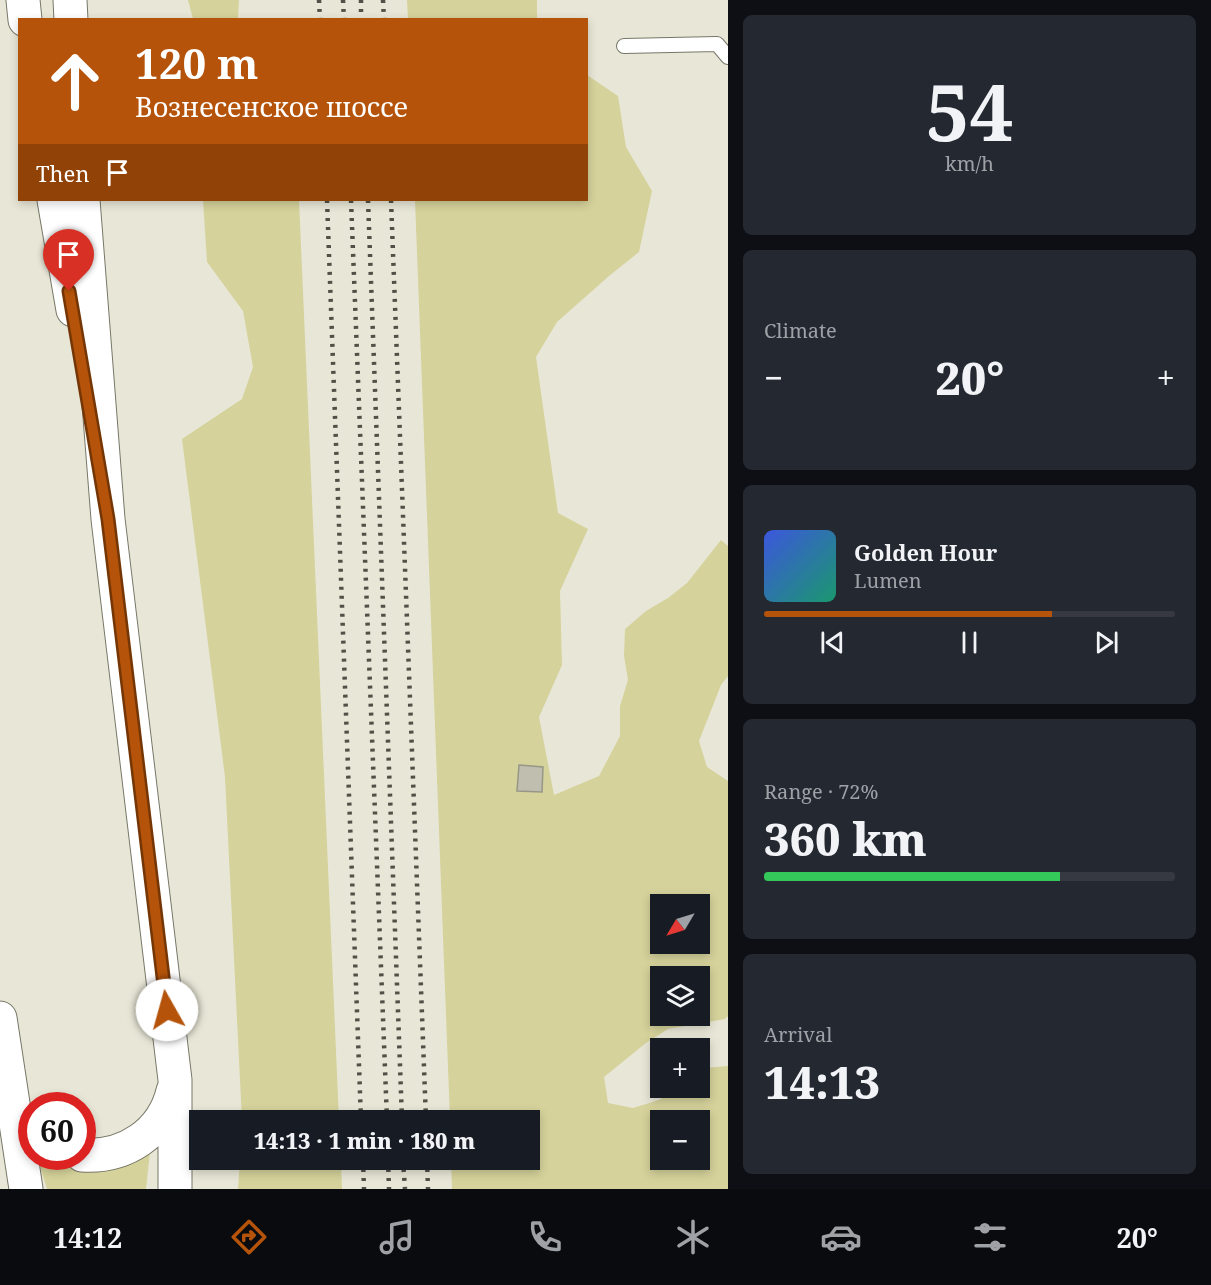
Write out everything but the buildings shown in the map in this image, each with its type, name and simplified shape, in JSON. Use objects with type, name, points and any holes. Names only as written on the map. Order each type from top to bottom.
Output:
[{"type":"main road","points":[[23,0],[26,18]]},
{"type":"main road","points":[[70,0],[71,18]]},
{"type":"main road","points":[[54,201],[108,519]]},
{"type":"main road","points":[[83,201],[108,519],[175,1080],[175,1189]]},
{"type":"main road","points":[[0,1018],[26,1189]]},
{"type":"main road","points":[[96,1156],[115,1153],[133,1145],[149,1133],[162,1118],[171,1100],[175,1080]]},
{"type":"main road","points":[[10,1085],[18,1107]]},
{"type":"lane","points":[[624,46],[717,44],[728,57]]},
{"type":"shaded area","points":[[188,0],[239,0],[238,18],[193,18]]},
{"type":"shaded area","points":[[407,0],[537,0],[537,18],[408,18]]},
{"type":"shaded area","points":[[588,76],[618,96],[626,147],[652,191],[639,252],[557,322],[536,357],[558,513],[588,529],[560,591],[562,665],[539,717],[554,795],[599,776],[620,736],[620,706],[628,680],[624,656],[625,629],[646,611],[687,583],[721,540],[728,546],[728,676],[721,685],[699,741],[707,767],[728,781],[728,1016],[725,1019],[710,1022],[710,966],[650,966],[650,1026],[685,1026],[668,1029],[650,1038],[650,1040],[604,1077],[608,1103],[633,1108],[662,1098],[710,1098],[710,1068],[728,1066],[728,1189],[452,1189],[451,1170],[540,1170],[540,1110],[450,1110],[415,201],[588,201]]},
{"type":"shaded area","points":[[203,201],[299,201],[339,1110],[242,1110],[225,777],[182,439],[242,399],[253,367],[243,311],[207,262]]},
{"type":"shaded area","points":[[150,1152],[146,1189],[47,1189],[41,1170],[96,1170],[96,1162]]},
{"type":"shaded area","points":[[239,1170],[341,1170],[342,1189],[238,1189]]},
{"type":"railway","points":[[319,0],[320,18]]},
{"type":"railway","points":[[343,0],[344,18]]},
{"type":"railway","points":[[361,0],[361,18]]},
{"type":"railway","points":[[383,0],[384,18]]},
{"type":"railway","points":[[327,201],[361,1110]]},
{"type":"railway","points":[[351,201],[387,1110]]},
{"type":"railway","points":[[368,201],[402,1110]]},
{"type":"railway","points":[[391,201],[426,1110]]},
{"type":"railway","points":[[363,1170],[364,1189]]},
{"type":"railway","points":[[388,1170],[389,1189]]},
{"type":"railway","points":[[404,1170],[405,1189]]},
{"type":"railway","points":[[427,1170],[428,1189]]},
{"type":"route","points":[[69,291],[108,519],[167,1010]]}]
